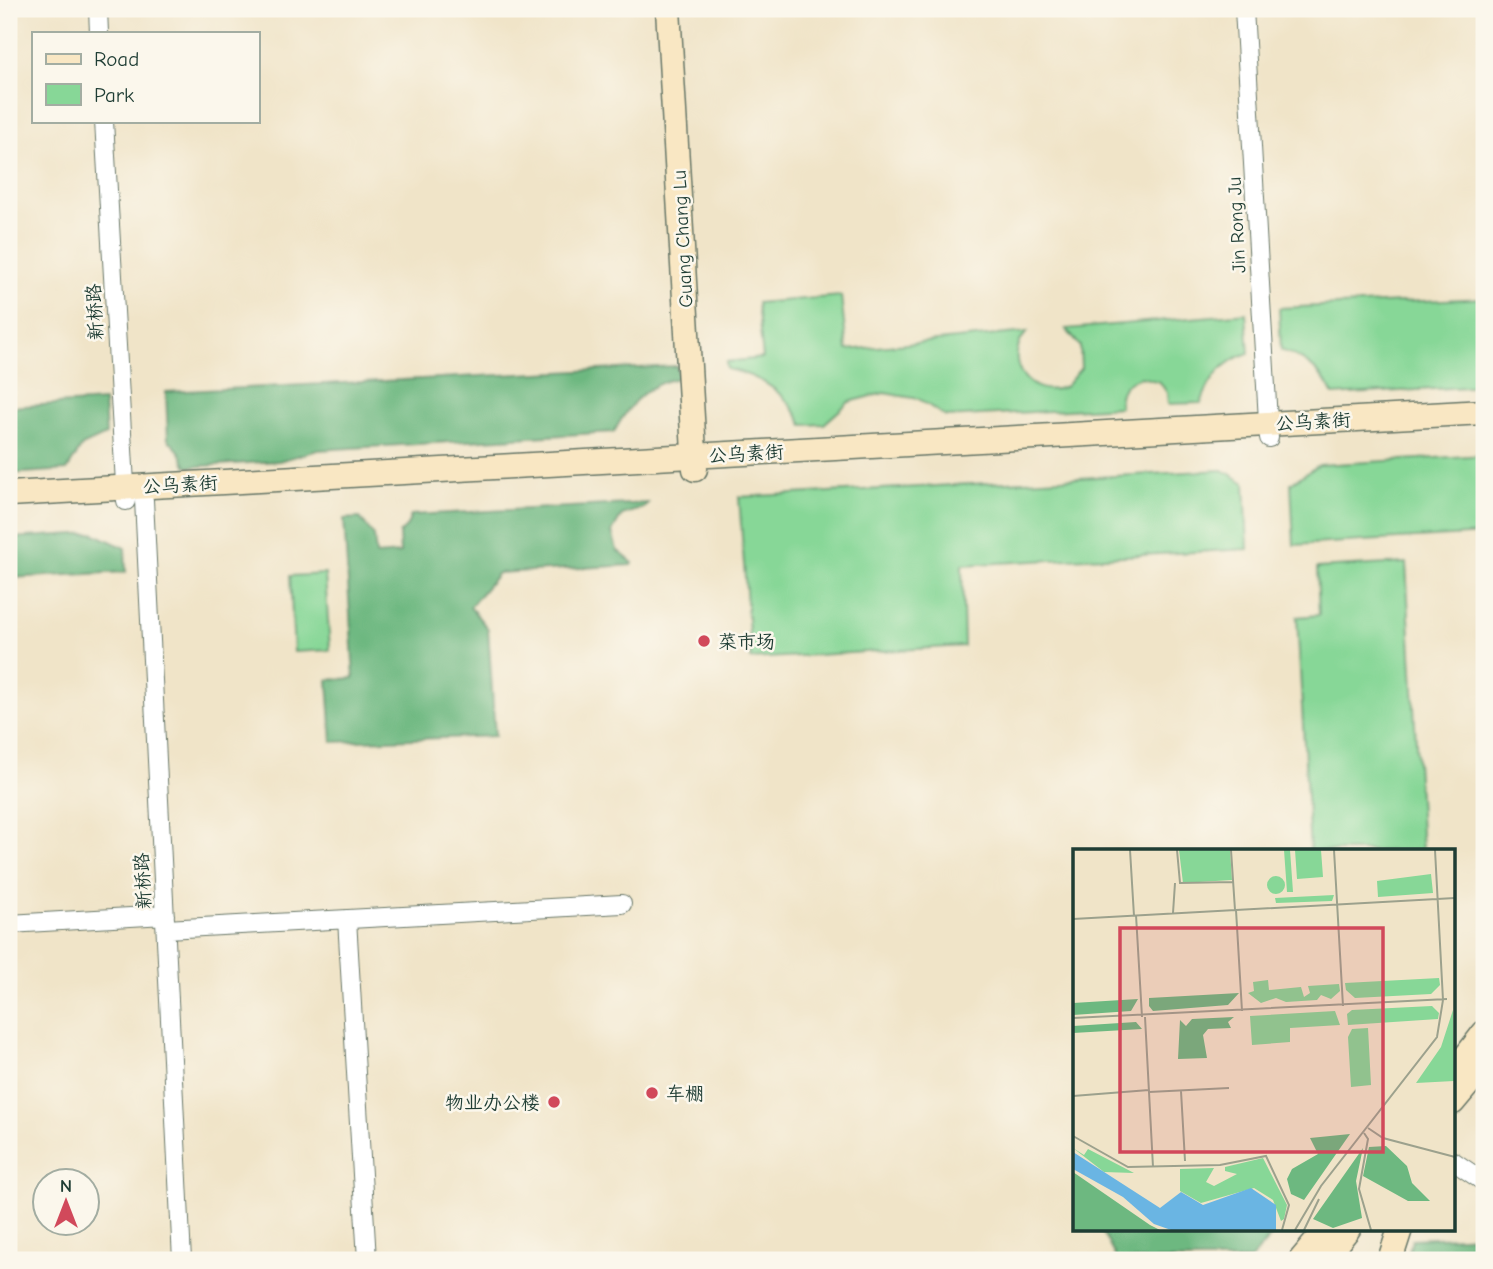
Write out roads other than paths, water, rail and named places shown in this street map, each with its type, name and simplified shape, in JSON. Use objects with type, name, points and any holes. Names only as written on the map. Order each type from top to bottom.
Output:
[{"type":"main road","name":"Guang Chang Lu","points":[[668,9],[695,463]]},
{"type":"main road","name":"公乌素街","points":[[9,508],[132,496],[1269,431],[1484,412]]},
{"type":"main road","name":"公乌素街","points":[[1269,431],[1484,427]]},
{"type":"main road","name":"公乌素街","points":[[9,494],[132,496]]},
{"type":"main road","points":[[1454,1072],[1484,1033]]},
{"type":"main road","points":[[1454,1101],[1484,1065]]},
{"type":"main road","points":[[1301,1260],[1326,1230]]},
{"type":"main road","points":[[1323,1260],[1347,1230]]},
{"type":"main road","points":[[1390,1260],[1400,1230]]},
{"type":"street","points":[[98,9],[99,32]]},
{"type":"street","name":"Jin Rong Ju","points":[[1244,9],[1269,431]]},
{"type":"street","name":"新桥路","points":[[104,122],[165,922],[183,1260]]},
{"type":"street","points":[[9,924],[348,919],[622,904]]},
{"type":"street","points":[[348,919],[367,1260]]},
{"type":"street","points":[[1454,1162],[1484,1182]]},
{"type":"place","name":"菜市场","points":[[704,641]]},
{"type":"place","name":"车棚","points":[[652,1093]]},
{"type":"place","name":"物业办公楼","points":[[554,1102]]}]
